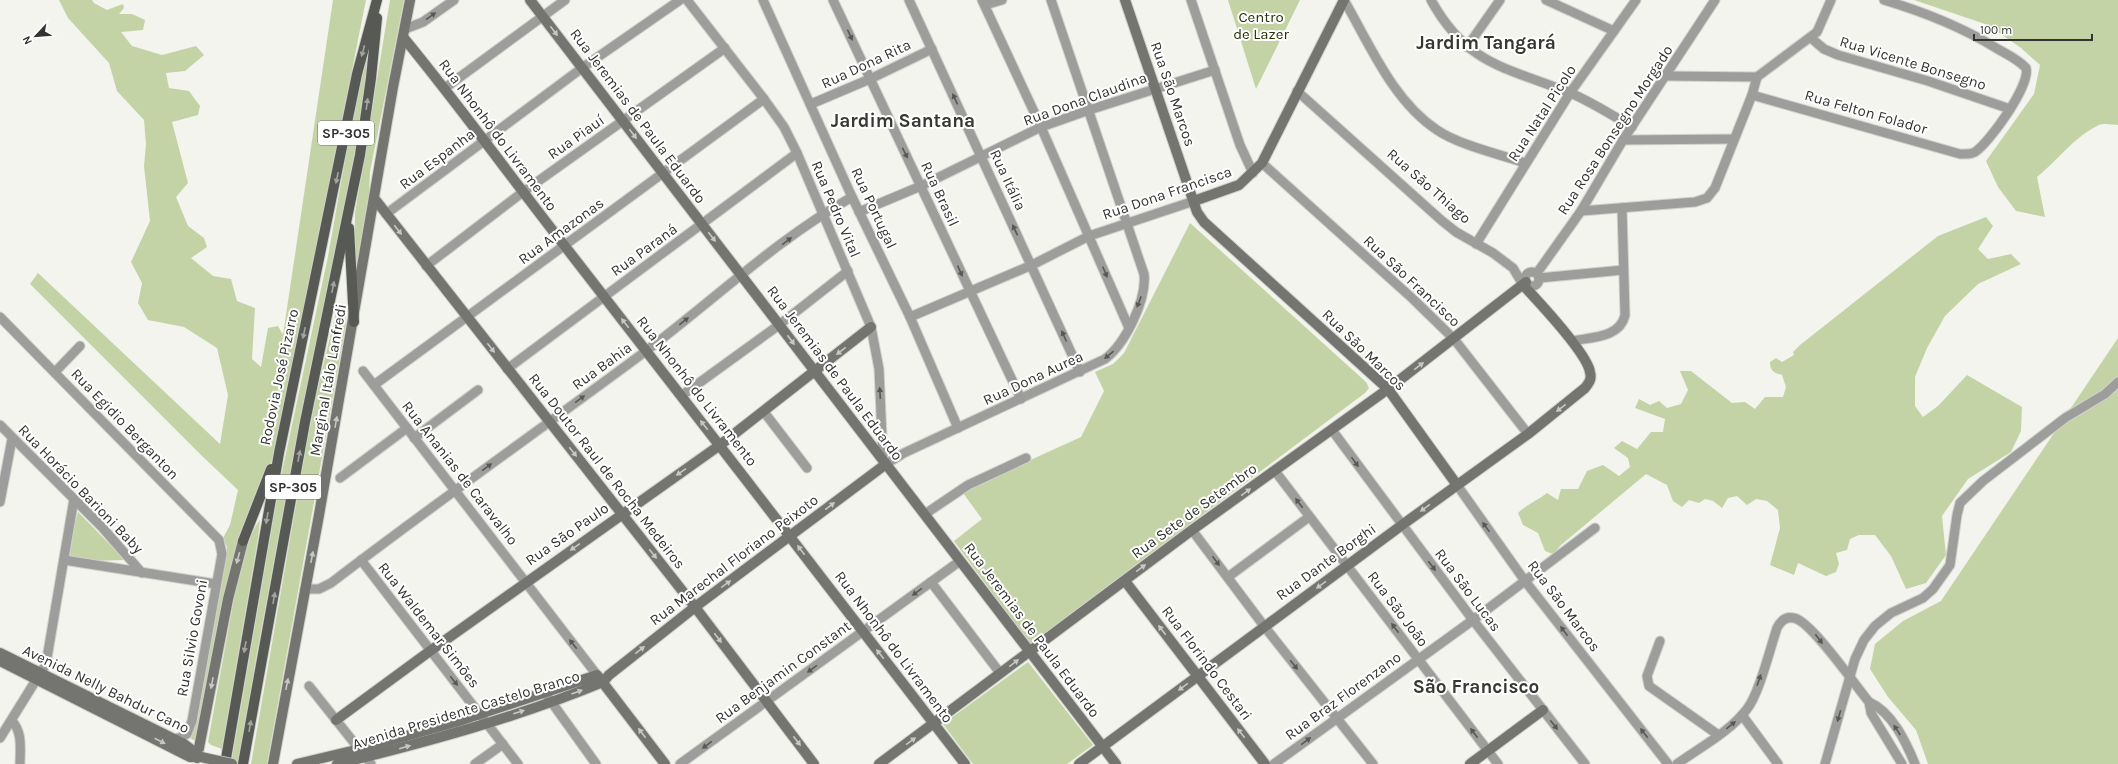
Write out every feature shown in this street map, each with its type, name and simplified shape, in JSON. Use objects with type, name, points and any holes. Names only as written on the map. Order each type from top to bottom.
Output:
[{"type":"main road","name":"Rodovia José Pizarro","points":[[243,764],[303,437],[360,155],[371,78],[378,0]]},
{"type":"main road","name":"Rodovia José Pizarro","points":[[225,764],[279,452],[357,74],[378,0]]},
{"type":"main road","points":[[348,211],[354,322]]},
{"type":"main road","name":"SP-305","points":[[243,541],[279,452]]},
{"type":"street","name":"Marginal Itálo Lanfredi","points":[[272,764],[354,322],[393,87],[410,0]]},
{"type":"street","points":[[404,33],[423,22],[454,0]]},
{"type":"street","name":"Rua Jeremias de Paula Eduardo","points":[[530,0],[1116,764]]},
{"type":"street","points":[[446,88],[565,0]]},
{"type":"street","name":"Rua Espanha","points":[[386,214],[582,68],[680,0]]},
{"type":"street","name":"Rua Pedro Vital","points":[[687,0],[784,127],[797,153],[848,271],[871,327],[879,369],[885,462]]},
{"type":"street","name":"Rua Portugal","points":[[762,0],[811,104],[859,212],[910,317],[958,428]]},
{"type":"street","name":"Rua Brasil","points":[[833,0],[1021,399]]},
{"type":"street","name":"Rua Itália","points":[[909,0],[1080,372]]},
{"type":"street","points":[[1002,0],[984,3],[1042,127],[1129,328]]},
{"type":"street","points":[[1051,0],[1126,223]]},
{"type":"street","name":"Rua São Marcos","points":[[1125,0],[1197,212],[1212,230],[1388,389],[1525,581],[1668,764]]},
{"type":"street","points":[[1191,0],[1240,145],[1253,173]]},
{"type":"street","points":[[1344,0],[1386,72],[1411,108],[1438,131],[1525,163]]},
{"type":"street","name":"Rua Dona Francisca","points":[[910,317],[1032,265],[1089,236],[1239,185],[1262,163],[1344,0]]},
{"type":"street","points":[[1432,0],[1443,22],[1467,47],[1491,64],[1570,93],[1632,127]]},
{"type":"street","points":[[1467,47],[1500,0]]},
{"type":"street","points":[[1546,0],[1614,31]]},
{"type":"street","name":"Rua Natal Picolo","points":[[1476,244],[1525,163],[1570,93],[1636,0]]},
{"type":"street","name":"Rua Rosa Bonsegno Morgado","points":[[1538,276],[1581,211],[1623,140],[1715,0]]},
{"type":"street","points":[[1666,76],[1757,77],[1810,38],[1821,26],[1831,0]]},
{"type":"street","points":[[1884,0],[1942,19],[1970,32],[2017,60],[2026,68],[2027,72],[2010,109]]},
{"type":"street","name":"Rua Nhonhô do Livramento","points":[[404,33],[564,246],[791,536],[965,764]]},
{"type":"street","name":"Rua Vicente Bonsegno","points":[[1810,38],[1824,49],[1838,55],[1928,81],[2010,109]]},
{"type":"street","name":"Rua Piauí","points":[[426,266],[523,192],[725,48]]},
{"type":"street","name":"Rua Dona Rita","points":[[811,104],[870,79],[932,49]]},
{"type":"street","name":"Rua Dona Claudina","points":[[859,212],[921,186],[1042,127],[1089,110],[1215,70]]},
{"type":"street","points":[[1581,211],[1703,201],[1711,194],[1752,95],[1757,77]]},
{"type":"street","name":"Rua São Thiago","points":[[1297,91],[1441,220],[1476,244],[1493,253],[1513,268],[1588,364],[1590,371],[1590,382]]},
{"type":"street","name":"Rua Felton Folador","points":[[1752,95],[1960,154],[1972,154],[1983,146],[2010,109]]},
{"type":"street","name":"Rua Amazonas","points":[[374,385],[764,99]]},
{"type":"street","points":[[1623,140],[1734,139]]},
{"type":"street","name":"Rua Paraná","points":[[507,369],[703,225],[797,153]]},
{"type":"street","name":"Rua São Francisco","points":[[1262,163],[1413,299],[1454,339],[1528,434]]},
{"type":"street","name":"Rua Bahia","points":[[305,589],[319,589],[331,583],[455,490],[647,351],[741,275],[823,214],[852,197]]},
{"type":"street","name":"Rua Doutor Raul de Rocha Medeiros","points":[[374,198],[695,607],[814,764]]},
{"type":"street","points":[[1572,342],[1610,333],[1620,328],[1625,315],[1622,208]]},
{"type":"street","name":"Rua Dona Aurea","points":[[885,462],[1080,372],[1112,354],[1129,328],[1144,289],[1144,274],[1126,223]]},
{"type":"street","points":[[1525,284],[1534,285],[1538,276],[1623,270]]},
{"type":"street","points":[[681,396],[779,325],[848,271]]},
{"type":"street","name":"Rua Sete de Setembro","points":[[879,764],[1192,530],[1388,389],[1525,284]]},
{"type":"street","name":"Rua Egidio Berganton","points":[[0,317],[215,535],[221,546],[222,554]]},
{"type":"street","name":"Rua São Paulo","points":[[336,720],[526,582],[720,445],[871,327]]},
{"type":"street","points":[[55,372],[80,346]]},
{"type":"street","name":"Rua Ananias de Caravalho","points":[[363,371],[665,764]]},
{"type":"street","name":"Rua Dante Borghi","points":[[1078,764],[1198,677],[1264,626],[1528,434],[1578,395],[1590,382]]},
{"type":"street","points":[[1826,764],[1849,678],[1864,640],[1875,626],[1891,613],[1923,598],[1933,589],[1950,565],[1960,503],[1983,481],[2065,418],[2105,394],[2118,382]]},
{"type":"street","points":[[414,438],[478,390]]},
{"type":"street","points":[[764,412],[807,468]]},
{"type":"street","name":"Rua Horácio Barioni Baby","points":[[0,425],[12,439],[74,499],[142,573]]},
{"type":"street","points":[[340,478],[407,428]]},
{"type":"street","name":"Rua São Lucas","points":[[1332,430],[1473,620],[1585,764]]},
{"type":"street","points":[[0,502],[12,439]]},
{"type":"street","points":[[925,514],[968,485],[1026,458]]},
{"type":"street","name":"Rua Marechal Floriano Peixoto","points":[[600,679],[609,675],[695,607],[791,536],[885,462]]},
{"type":"street","name":"Rua São João","points":[[1275,471],[1498,764]]},
{"type":"street","points":[[0,738],[12,721],[46,664],[74,499]]},
{"type":"street","points":[[1228,577],[1309,517]]},
{"type":"street","name":"Rua Braz Florenzano","points":[[1274,764],[1473,620],[1595,528]]},
{"type":"street","points":[[1192,530],[1264,626],[1373,764]]},
{"type":"street","points":[[232,764],[198,758],[228,599],[243,541]]},
{"type":"street","name":"Rua Silvio Govoni","points":[[173,739],[182,737],[189,730],[222,554]]},
{"type":"street","points":[[64,560],[216,584]]},
{"type":"street","name":"Rua Waldemar Simões","points":[[361,560],[518,764]]},
{"type":"street","name":"Rua Benjamin Constant","points":[[680,764],[960,561]]},
{"type":"street","name":"Rua Florindo Cestari","points":[[1125,581],[1265,764]]},
{"type":"street","points":[[931,582],[1000,673]]},
{"type":"street","points":[[1676,764],[1742,715],[1754,697],[1777,628],[1782,620],[1789,617],[1799,620],[1813,631],[1869,702],[1878,706],[1895,726],[1915,764]]},
{"type":"street","points":[[1660,641],[1647,676],[1649,686],[1717,734]]},
{"type":"street","name":"Avenida Nelly Bahdur Cano","points":[[0,653],[39,677]]},
{"type":"street","name":"Avenida Nelly Bahdur Cano","points":[[0,661],[39,677],[134,724],[190,757],[198,758]]},
{"type":"street","name":"Avenida Presidente Castelo Branco","points":[[337,764],[369,761],[600,679]]},
{"type":"street","points":[[309,686],[369,761]]},
{"type":"street","points":[[548,697],[596,764]]},
{"type":"street","points":[[1869,702],[1871,713],[1902,764]]},
{"type":"street","points":[[1470,764],[1543,710]]},
{"type":"street","points":[[1742,715],[1778,764]]},
{"type":"street","name":"Avenida Presidente Castelo Branco","points":[[297,764],[484,719]]},
{"type":"street","points":[[12,721],[17,727],[20,737],[20,764]]},
{"type":"street","name":"Avenida Nelly Bahdur Cano","points":[[134,724],[173,739],[198,758]]},
{"type":"street","points":[[474,764],[503,744]]},
{"type":"green space","points":[[59,0],[92,0],[94,3],[107,10],[123,4],[124,8],[119,14],[132,14],[145,20],[143,30],[121,32],[132,46],[162,55],[196,46],[204,55],[185,71],[166,73],[169,88],[189,91],[200,106],[198,115],[172,122],[188,183],[176,197],[188,226],[204,238],[207,247],[191,258],[213,276],[231,279],[237,301],[255,308],[252,359],[261,367],[268,328],[278,326],[283,335],[333,0],[366,0],[276,450],[238,544],[197,741],[191,739],[218,584],[227,547],[223,538],[230,525],[238,490],[30,284],[38,273],[220,444],[228,395],[217,348],[184,327],[148,320],[138,303],[142,283],[131,262],[150,221],[144,166],[146,144],[144,120],[117,91],[109,63],[68,18]]},
{"type":"green space","points":[[390,0],[404,0],[370,172],[369,194],[354,283],[355,213]]},
{"type":"green space","name":"Centro de Lazer","points":[[1228,0],[1300,0],[1256,89]]},
{"type":"green space","points":[[1914,0],[2118,0],[2118,125],[2101,124],[2090,130],[2074,142],[2037,177],[2045,217],[2016,211],[1998,187],[1986,161],[2034,94],[2040,65],[2021,48],[1988,25]]},
{"type":"green space","points":[[369,46],[367,79],[338,244],[298,430],[256,658],[239,764],[231,764],[279,486],[328,256],[360,76]]},
{"type":"green space","points":[[1986,217],[1993,226],[1978,249],[1988,259],[2011,254],[2021,264],[1978,284],[1945,316],[1927,348],[1915,377],[1915,406],[1923,417],[1938,406],[1967,375],[2022,407],[2021,431],[2011,452],[1968,479],[1942,516],[1946,555],[1926,583],[1906,589],[1891,556],[1875,535],[1859,535],[1850,539],[1847,550],[1836,553],[1839,564],[1836,572],[1826,576],[1798,563],[1794,575],[1770,565],[1780,528],[1778,510],[1767,501],[1756,499],[1747,505],[1737,496],[1728,498],[1722,508],[1713,501],[1705,499],[1699,503],[1689,500],[1682,507],[1673,501],[1667,485],[1646,474],[1561,545],[1553,554],[1545,551],[1538,533],[1523,525],[1518,513],[1521,510],[1547,493],[1558,500],[1561,489],[1578,489],[1587,471],[1603,465],[1619,476],[1630,467],[1628,458],[1614,448],[1622,441],[1637,449],[1651,432],[1663,432],[1665,419],[1635,408],[1639,399],[1650,405],[1659,401],[1667,408],[1681,404],[1688,390],[1680,371],[1691,371],[1732,403],[1745,402],[1755,409],[1765,397],[1783,397],[1786,387],[1782,375],[1773,371],[1770,362],[1776,358],[1782,362],[1794,355],[1793,352],[1800,345],[1938,236]]},
{"type":"green space","points":[[1190,223],[1366,382],[1369,388],[1365,393],[1030,644],[954,541],[982,519],[963,493],[966,489],[1081,437],[1104,391],[1095,372],[1113,364],[1124,353]]},
{"type":"green space","points":[[345,306],[346,324],[267,764],[251,764],[305,453],[318,387],[337,308]]},
{"type":"green space","points":[[2118,338],[2118,764],[1928,764],[1916,730],[1888,697],[1870,669],[1875,644],[1903,621],[1941,601]]},
{"type":"green space","points":[[78,512],[125,560],[89,561],[69,558],[71,536]]},
{"type":"green space","points":[[260,519],[222,749],[211,745],[208,742],[238,576],[246,543]]},
{"type":"green space","points":[[1028,662],[1093,745],[1067,764],[973,764],[943,724]]},
{"type":"district","name":"Jardim Tangará","points":[[1486,43]]},
{"type":"district","name":"Jardim Santana","points":[[903,121]]},
{"type":"district","name":"São Francisco","points":[[1476,687]]}]
